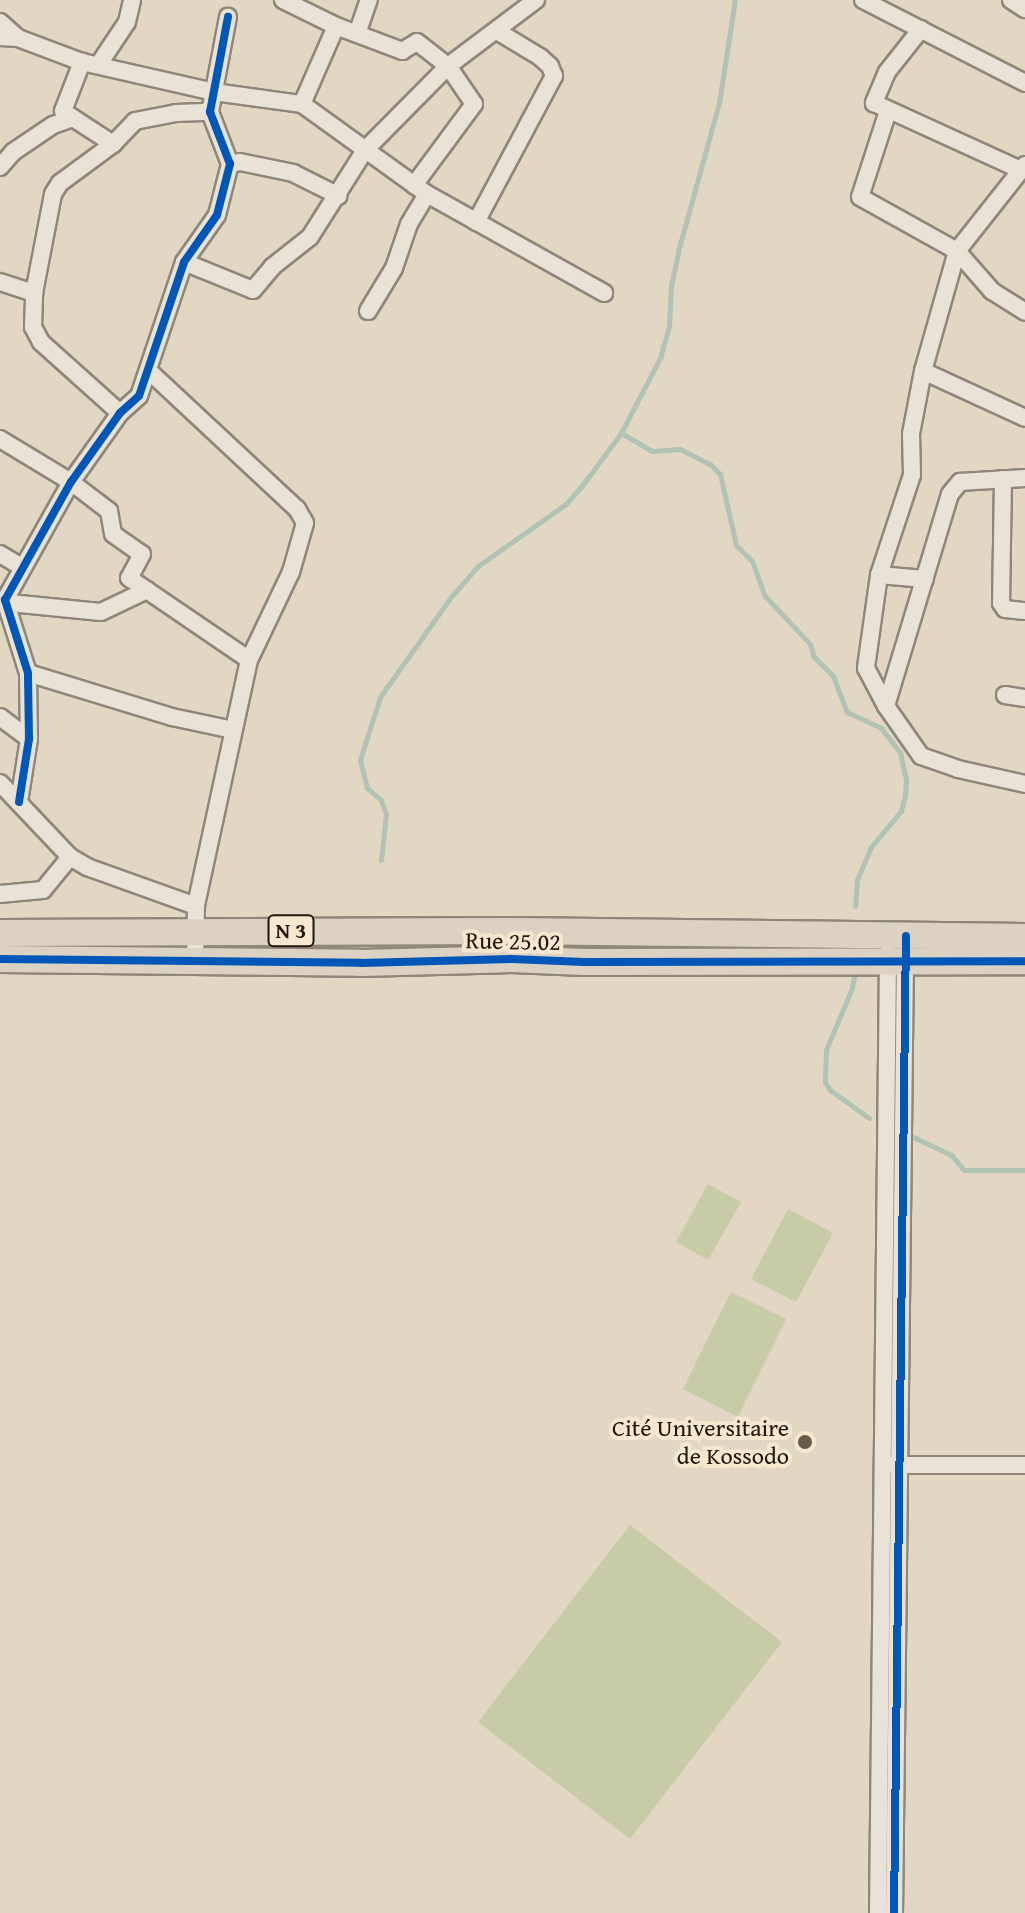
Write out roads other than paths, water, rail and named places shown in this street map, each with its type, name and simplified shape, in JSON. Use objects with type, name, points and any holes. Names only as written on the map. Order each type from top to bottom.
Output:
[{"type":"main road","name":"N 3","points":[[0,933],[196,918],[1025,937]]},
{"type":"main road","name":"Rue 25.02","points":[[0,959],[195,962],[511,959],[897,963],[1025,961]]},
{"type":"street","points":[[113,144],[63,111],[90,63],[127,22],[132,0]]},
{"type":"street","points":[[357,34],[369,0]]},
{"type":"street","points":[[184,262],[253,290],[272,267],[310,237],[339,196],[365,150],[448,66],[536,0]]},
{"type":"street","points":[[863,0],[1025,83]]},
{"type":"street","points":[[286,1],[336,26],[402,51],[417,42],[448,66],[474,104],[421,190],[394,268],[368,311]]},
{"type":"street","points":[[2,601],[71,482],[120,413],[139,396],[150,372],[184,262],[217,215],[230,164],[210,112],[228,17]]},
{"type":"street","points":[[0,22],[18,38]]},
{"type":"street","points":[[302,104],[336,26]]},
{"type":"street","points":[[921,29],[887,72],[874,102],[888,111],[1023,167],[957,251],[923,371],[911,434],[912,475],[879,575],[866,668],[886,706],[926,760],[1025,784]]},
{"type":"street","points":[[476,222],[554,76],[550,66],[540,57],[497,31]]},
{"type":"street","points":[[0,37],[18,38],[90,63],[214,92],[302,104],[421,190],[604,293]]},
{"type":"street","points":[[888,111],[860,197],[957,251],[1003,301],[1025,312]]},
{"type":"street","points":[[120,413],[41,342],[31,318],[55,189],[113,144],[135,121],[176,113],[210,112]]},
{"type":"street","points":[[0,167],[13,152],[53,125],[73,118]]},
{"type":"street","points":[[230,164],[240,162],[293,173],[339,196]]},
{"type":"street","points":[[0,282],[34,293]]},
{"type":"street","points":[[923,371],[1025,418]]},
{"type":"street","points":[[150,372],[218,432],[304,517],[305,530],[291,572],[249,660],[196,918],[195,962]]},
{"type":"street","points":[[0,439],[71,482],[109,511],[113,534],[142,554],[129,578],[249,660]]},
{"type":"street","points":[[886,706],[950,494],[960,482],[1025,478]]},
{"type":"street","points":[[1003,479],[1001,603],[1005,609],[1025,611]]},
{"type":"street","points":[[0,554],[22,567]]},
{"type":"street","points":[[879,575],[925,579]]},
{"type":"street","points":[[2,601],[101,612],[147,590]]},
{"type":"street","points":[[2,601],[28,673],[29,739],[19,802]]},
{"type":"street","points":[[28,673],[172,717],[233,730]]},
{"type":"street","points":[[1005,695],[1025,698]]},
{"type":"street","points":[[0,717],[29,739]]},
{"type":"street","points":[[0,783],[70,857],[196,918]]},
{"type":"street","points":[[0,894],[43,890],[70,857]]},
{"type":"street","points":[[878,1913],[891,1465],[897,936]]},
{"type":"street","points":[[891,1465],[1025,1465]]},
{"type":"street","points":[[891,1465],[894,1913]]},
{"type":"waterway","points":[[381,860],[386,814],[381,800],[367,788],[360,760],[380,697],[450,598],[478,566],[566,504],[581,487],[621,433],[660,358],[669,326],[671,286],[679,248],[719,103],[735,0]]},
{"type":"waterway","points":[[621,433],[652,451],[680,449],[710,464],[720,474],[736,545],[752,561],[765,596],[810,644],[814,657],[833,676],[847,712],[881,728],[900,752],[906,781],[901,811],[871,847],[857,880],[855,906]]},
{"type":"waterway","points":[[855,972],[852,988],[826,1050],[825,1082],[830,1090],[869,1118]]},
{"type":"waterway","points":[[907,1134],[951,1155],[964,1170],[1025,1170]]},
{"type":"place","name":"Cité Universitaire de Kossodo","points":[[805,1442]]}]
